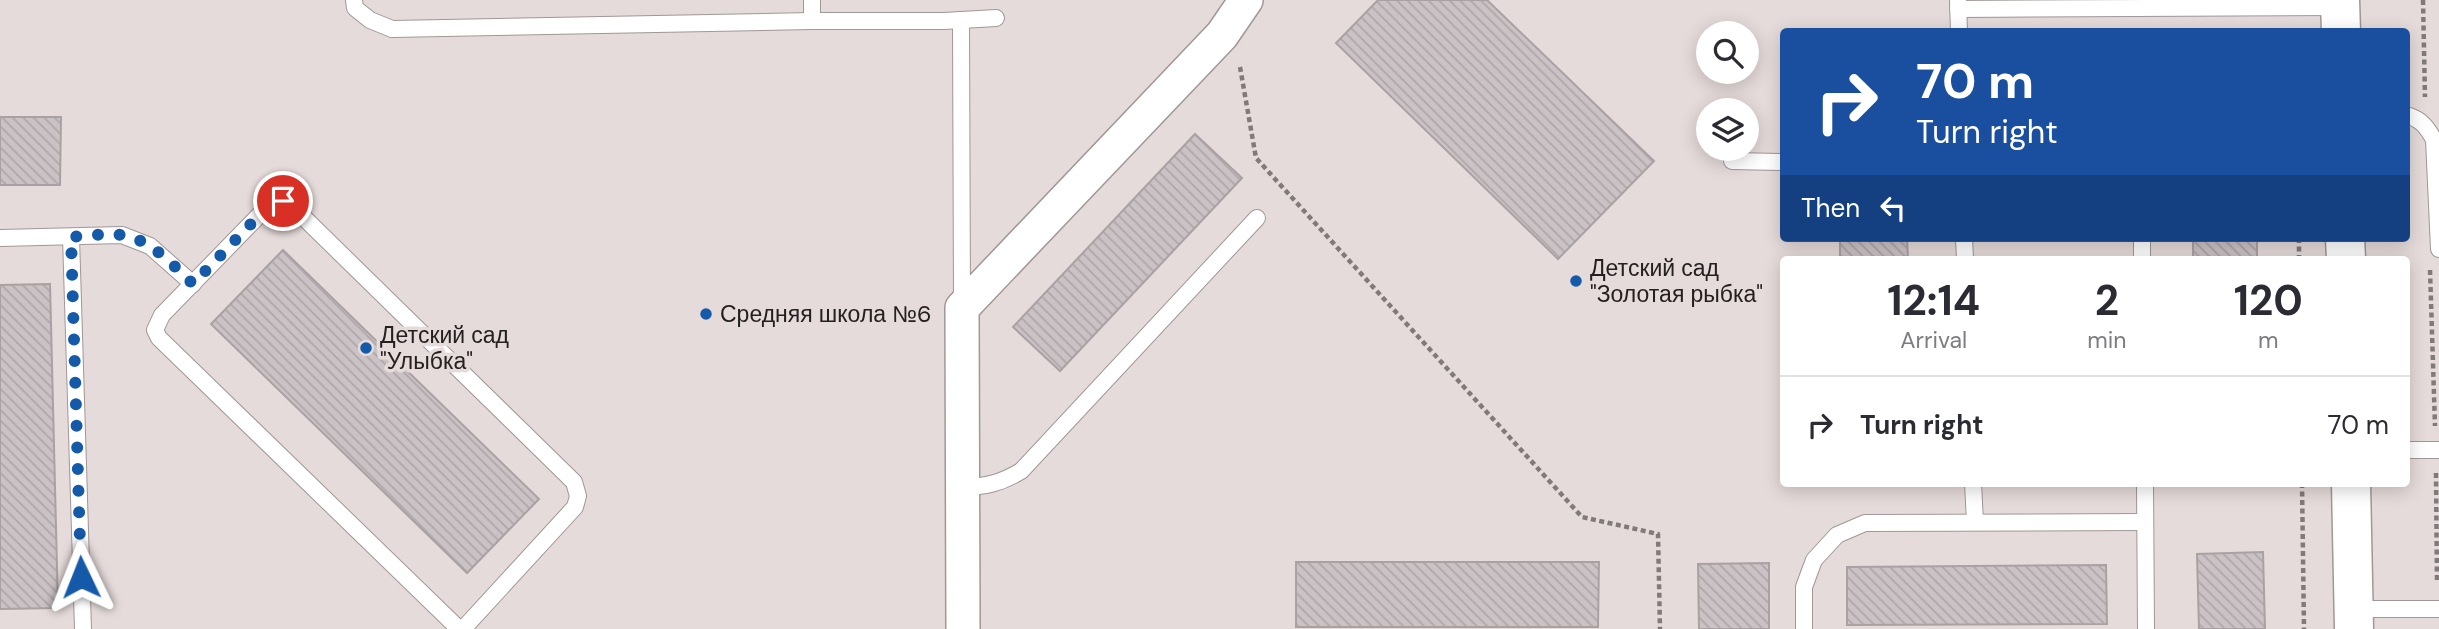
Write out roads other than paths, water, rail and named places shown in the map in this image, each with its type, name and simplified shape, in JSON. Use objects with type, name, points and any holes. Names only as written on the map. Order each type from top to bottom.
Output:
[{"type":"street","points":[[963,629],[962,308],[1222,35],[1239,11]]},
{"type":"street","points":[[2351,487],[2354,619]]},
{"type":"lane","points":[[354,0],[355,8],[370,20],[392,29],[996,18]]},
{"type":"lane","points":[[811,0],[812,21]]},
{"type":"lane","points":[[1959,28],[1958,5],[2341,13]]},
{"type":"lane","points":[[961,20],[962,308]]},
{"type":"lane","points":[[2410,116],[2426,126],[2434,140],[2435,255]]},
{"type":"lane","points":[[1732,162],[1780,162]]},
{"type":"lane","points":[[283,201],[291,205],[574,482],[578,496],[575,507],[461,629],[159,338],[155,330],[157,323],[269,205],[283,201]]},
{"type":"lane","points":[[962,487],[986,487],[1021,471],[1257,218]]},
{"type":"lane","points":[[0,238],[122,235],[163,256],[193,284]]},
{"type":"lane","points":[[71,237],[83,629]]},
{"type":"lane","points":[[2410,450],[2437,450]]},
{"type":"lane","points":[[1973,487],[1975,522]]},
{"type":"lane","points":[[2145,487],[2146,629]]},
{"type":"lane","points":[[1804,629],[1804,587],[1814,560],[1837,535],[1865,523],[2145,522]]},
{"type":"lane","points":[[2354,619],[2438,609]]},
{"type":"place","name":"Детский сад \"Золотая рыбка\"","points":[[1576,281]]},
{"type":"place","name":"Средняя школа №6","points":[[706,314]]},
{"type":"place","name":"Детский сад \"Улыбка\"","points":[[366,348]]}]
